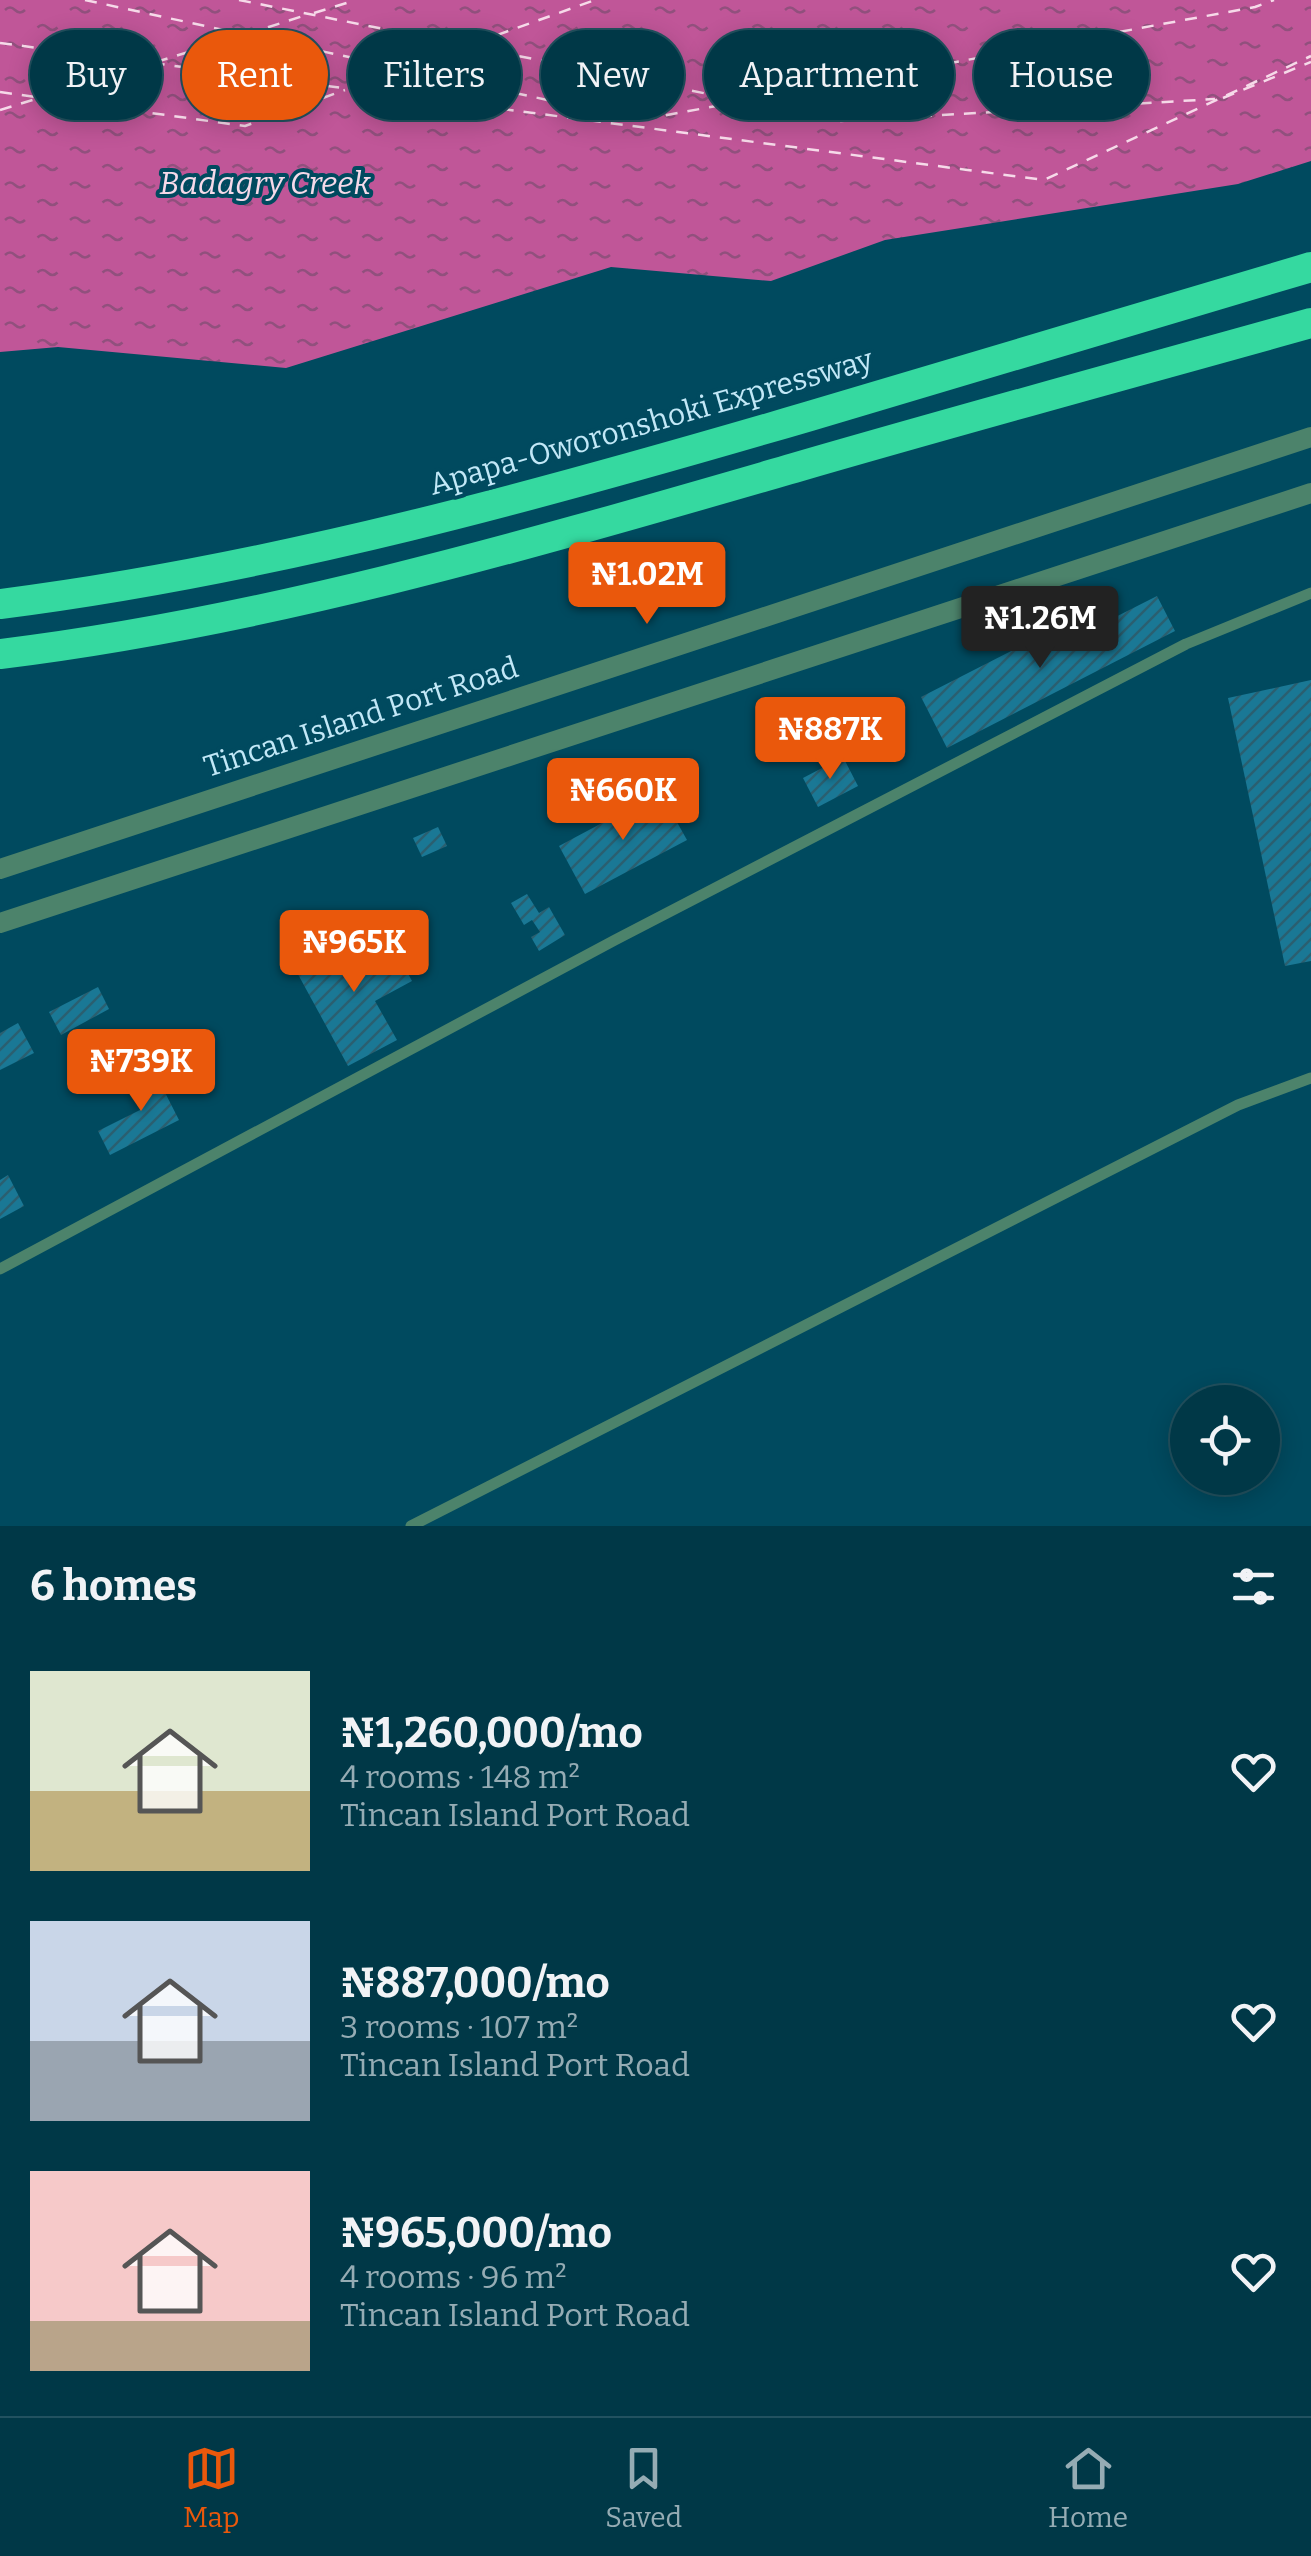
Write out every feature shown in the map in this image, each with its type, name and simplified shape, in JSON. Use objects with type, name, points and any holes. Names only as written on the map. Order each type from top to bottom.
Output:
[{"type":"highway","name":"Apapa-Oworonshoki Expressway","points":[[0,604],[110,590],[238,566],[584,483],[1311,267]]},
{"type":"highway","points":[[0,654],[53,648],[267,607],[482,555],[1311,323]]},
{"type":"street","name":"Tincan Island Port Road","points":[[0,869],[1311,437]]},
{"type":"street","points":[[0,922],[1311,492]]},
{"type":"lane","points":[[0,1269],[615,940],[1186,644],[1311,592]]},
{"type":"lane","points":[[411,1526],[1238,1106],[1311,1078]]},
{"type":"water","name":"Badagry Creek","points":[[0,0],[1311,0],[1311,161],[1238,184],[885,240],[771,281],[611,267],[286,368],[58,347],[0,352]]},
{"type":"building","points":[[1157,596],[1175,631],[947,748],[921,697],[1060,626],[1068,641]]},
{"type":"building","points":[[1311,680],[1311,961],[1285,966],[1228,698]]},
{"type":"building","points":[[843,757],[858,786],[818,807],[803,778]]},
{"type":"building","points":[[660,792],[687,840],[585,894],[559,846]]},
{"type":"building","points":[[438,827],[447,846],[422,857],[413,838]]},
{"type":"building","points":[[527,894],[539,913],[549,907],[565,935],[539,951],[531,937],[540,932],[532,920],[524,925],[511,903]]},
{"type":"building","points":[[389,938],[412,981],[375,1001],[397,1040],[348,1066],[294,967],[341,942],[350,959]]},
{"type":"building","points":[[98,987],[109,1009],[61,1035],[49,1012]]},
{"type":"building","points":[[18,1023],[34,1053],[0,1070],[0,1033]]},
{"type":"building","points":[[152,1067],[179,1120],[110,1155],[98,1131],[142,1109],[127,1080]]},
{"type":"building","points":[[8,1175],[24,1206],[0,1219],[0,1180]]},
{"type":"ferry route","points":[[85,0],[640,120],[1255,7],[1274,0]]},
{"type":"ferry route","points":[[239,0],[704,93]]},
{"type":"ferry route","points":[[314,13],[356,0]]},
{"type":"ferry route","points":[[511,30],[595,0]]},
{"type":"ferry route","points":[[259,30],[306,15]]},
{"type":"ferry route","points":[[0,43],[1044,180],[1311,56]]},
{"type":"ferry route","points":[[162,60],[182,54]]},
{"type":"ferry route","points":[[1223,98],[1311,62]]},
{"type":"ferry route","points":[[0,92],[245,126],[345,90]]},
{"type":"ferry route","points":[[954,114],[1215,99]]},
{"type":"ferry route","points":[[0,110],[30,101]]},
{"type":"ferry route","points":[[836,120],[858,120]]}]
